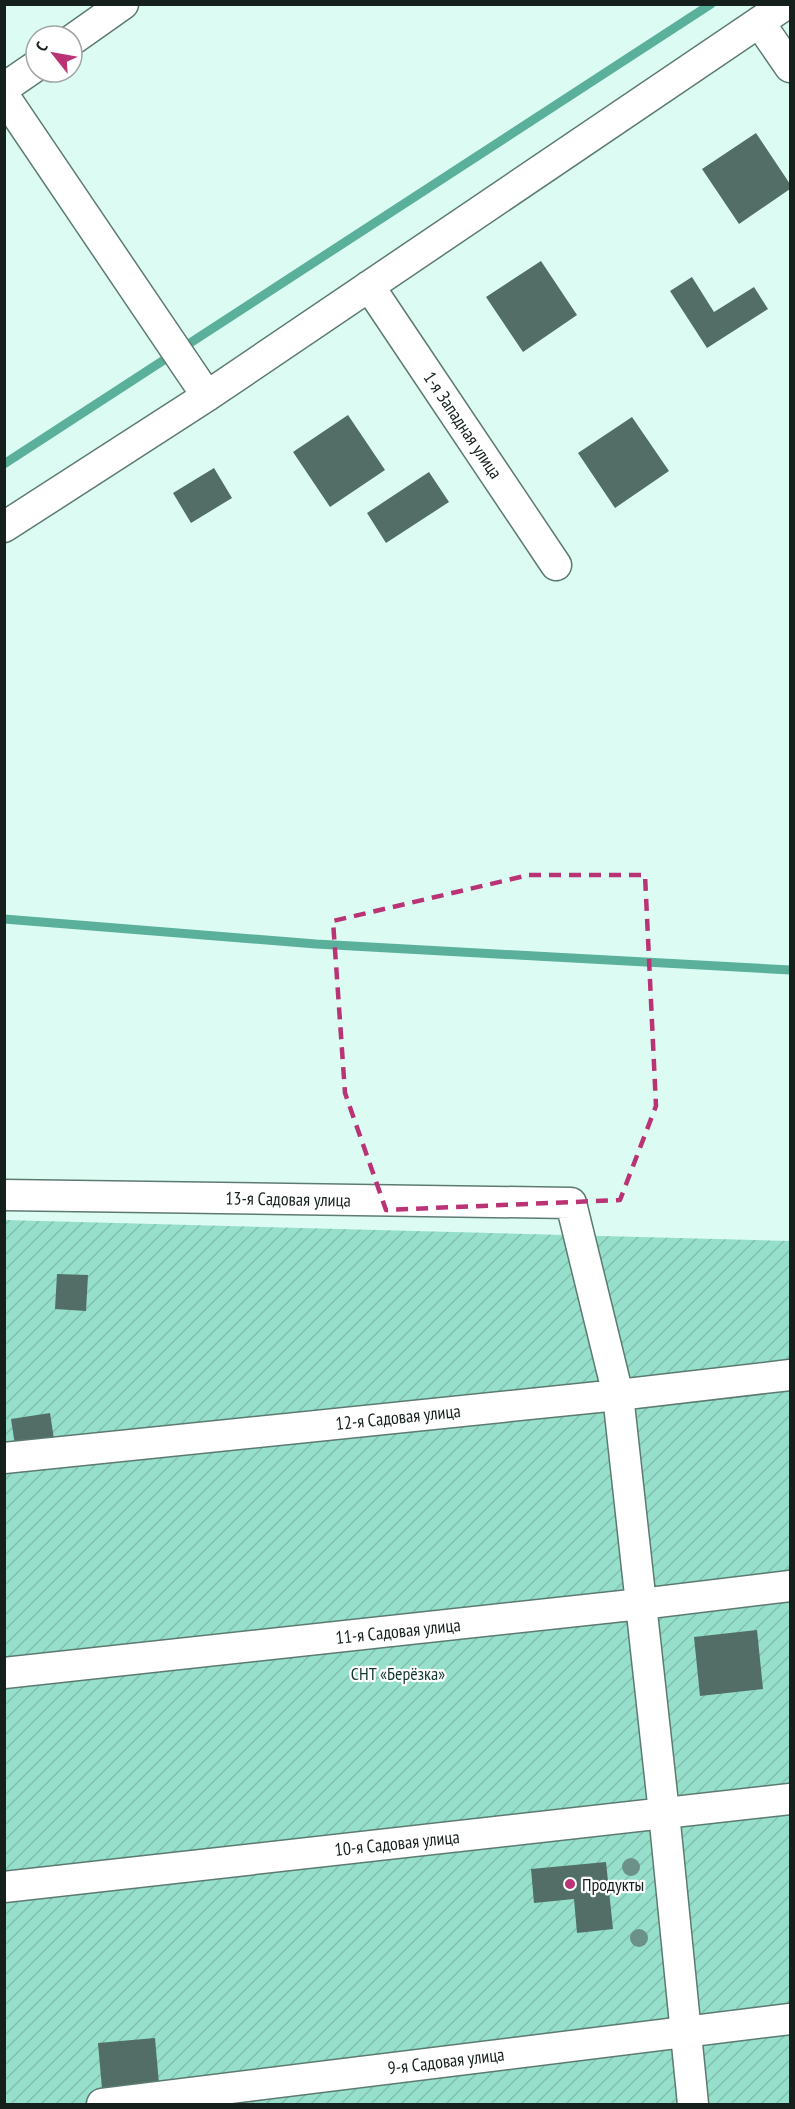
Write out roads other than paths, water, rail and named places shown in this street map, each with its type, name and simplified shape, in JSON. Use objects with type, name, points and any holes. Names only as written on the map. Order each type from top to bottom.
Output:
[{"type":"street","points":[[84,32],[123,4]]},
{"type":"street","points":[[4,526],[207,396],[786,4]]},
{"type":"street","points":[[759,22],[790,67]]},
{"type":"street","points":[[4,88],[24,74]]},
{"type":"street","points":[[4,96],[207,396]]},
{"type":"street","name":"1-я Западная улица","points":[[369,286],[556,565]]},
{"type":"street","name":"13-я Садовая улица","points":[[4,1195],[571,1203],[618,1395]]},
{"type":"street","name":"12-я Садовая улица","points":[[4,1458],[618,1395],[790,1375]]},
{"type":"street","points":[[618,1395],[693,2104]]},
{"type":"street","name":"11-я Садовая улица","points":[[4,1673],[790,1586]]},
{"type":"street","name":"10-я Садовая улица","points":[[4,1887],[790,1799]]},
{"type":"street","name":"9-я Садовая улица","points":[[102,2104],[790,2019]]},
{"type":"waterway","points":[[4,464],[711,4]]},
{"type":"waterway","points":[[4,919],[316,944],[790,970]]},
{"type":"place","name":"Продукты","points":[[570,1884]]},
{"type":"park label","name":"СНТ «Берёзка»","points":[[398,1673]]}]
